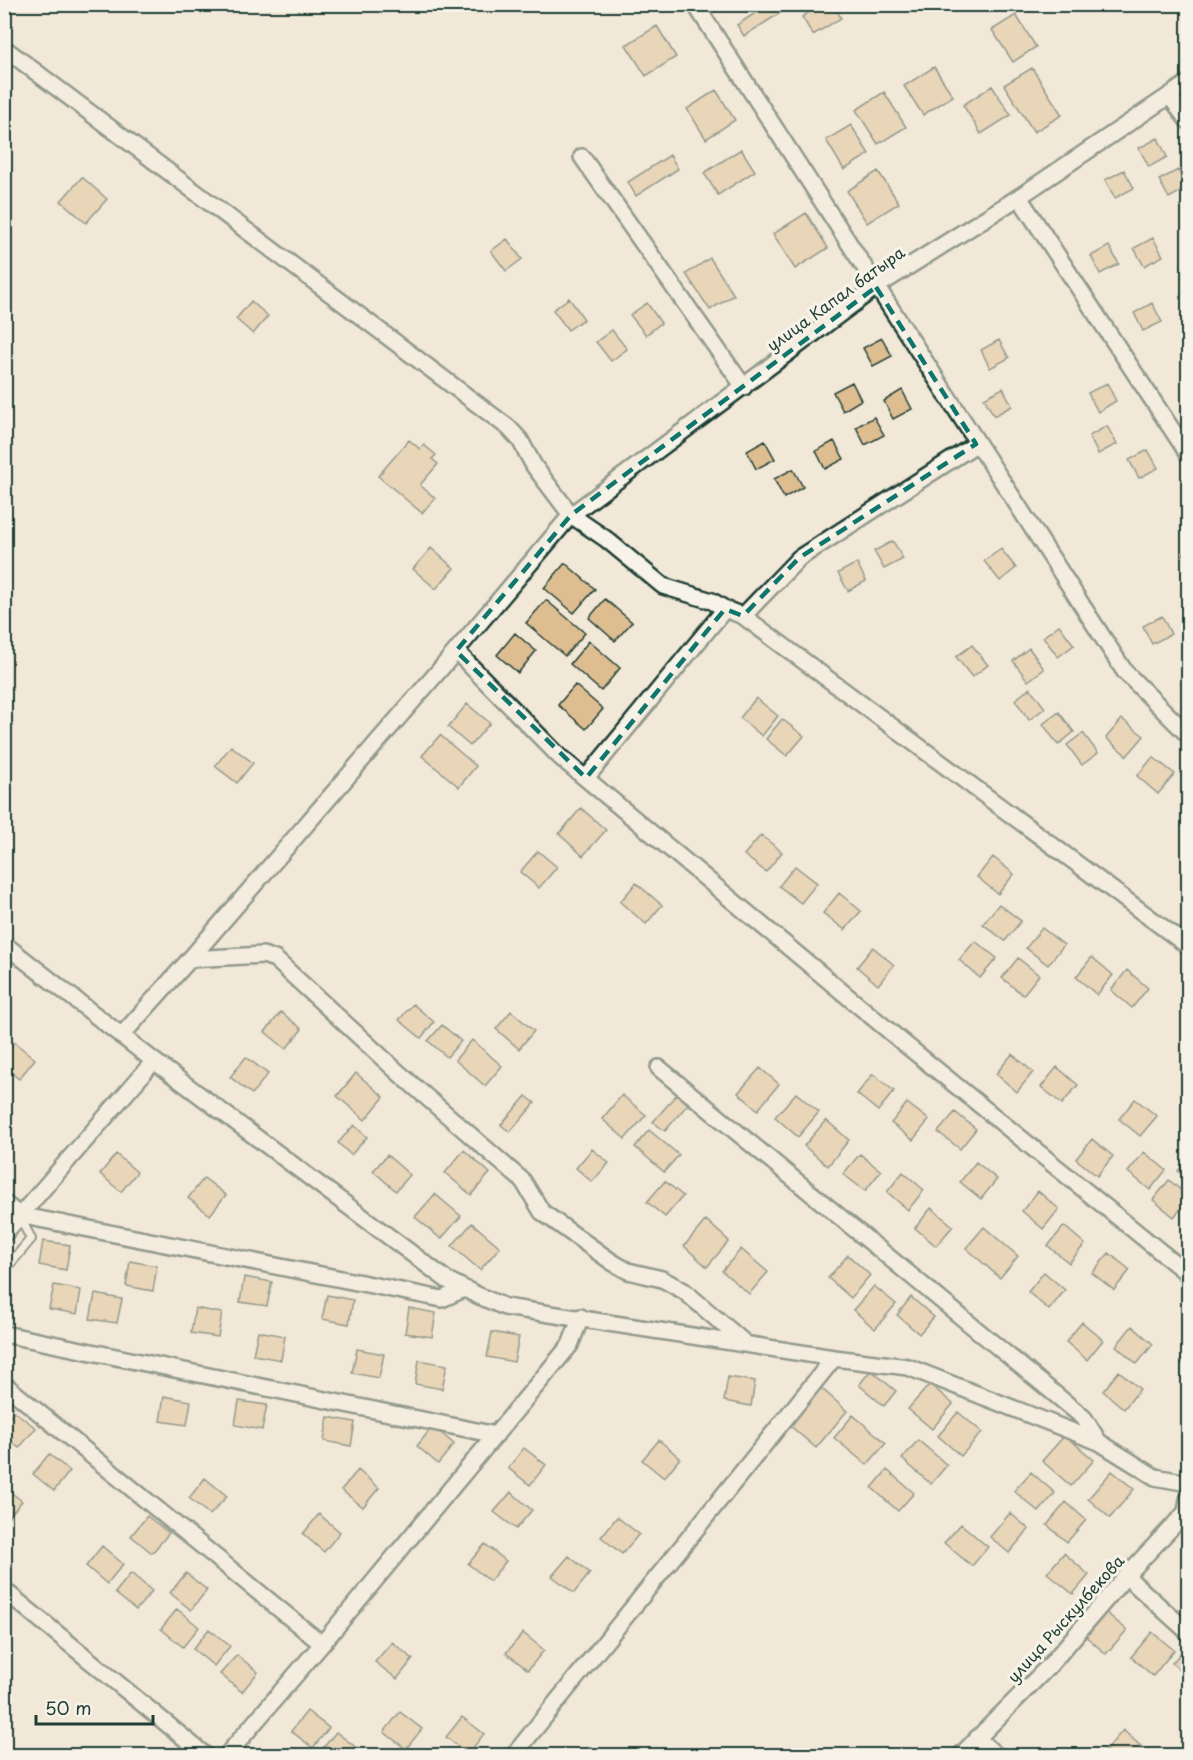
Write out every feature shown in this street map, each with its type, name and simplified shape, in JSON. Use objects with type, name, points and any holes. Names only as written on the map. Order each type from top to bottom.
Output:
[{"type":"street","points":[[695,4],[976,444],[1125,672],[1188,735]]},
{"type":"street","points":[[4,48],[509,428],[520,440],[534,466],[571,515],[606,539],[663,586],[712,601],[743,616],[1188,946]]},
{"type":"street","name":"улица Капал батыра","points":[[121,1036],[190,959],[571,515],[876,287],[1019,197],[1188,83]]},
{"type":"street","points":[[1170,96],[1188,121]]},
{"type":"street","points":[[582,157],[744,387]]},
{"type":"street","points":[[1019,197],[1188,454]]},
{"type":"street","points":[[743,616],[799,558],[976,444]]},
{"type":"street","points":[[586,778],[725,609]]},
{"type":"street","points":[[456,651],[560,757],[915,1052],[1188,1274]]},
{"type":"street","points":[[4,944],[154,1061],[447,1280],[464,1289],[505,1306],[834,1358],[908,1367],[1099,1442],[1155,1478],[1188,1484]]},
{"type":"street","points":[[190,959],[263,955],[275,959],[400,1074],[523,1181],[542,1212],[628,1271],[662,1280],[684,1291],[746,1344]]},
{"type":"street","points":[[4,1234],[154,1061]]},
{"type":"street","points":[[659,1068],[1084,1418],[1099,1442]]},
{"type":"street","points":[[4,1203],[19,1215],[442,1299],[464,1289]]},
{"type":"street","points":[[226,1755],[322,1644],[570,1345],[581,1317]]},
{"type":"street","points":[[4,1334],[496,1435]]},
{"type":"street","points":[[513,1755],[834,1358]]},
{"type":"street","points":[[4,1384],[322,1644]]},
{"type":"street","name":"улица Рыскулбекова","points":[[960,1755],[1050,1665],[1126,1576],[1186,1512],[1188,1498]]},
{"type":"street","points":[[1126,1576],[1188,1632]]},
{"type":"street","points":[[4,1590],[206,1755]]},
{"type":"street","points":[[977,1738],[997,1755]]},
{"type":"lane","points":[[4,1271],[31,1239],[19,1215]]},
{"type":"highlighted area","points":[[876,287],[976,444],[799,558],[743,616],[725,609],[586,778],[456,651],[571,515]]},
{"type":"building","points":[[769,4],[786,4],[788,8],[744,36],[737,25]]},
{"type":"building","points":[[821,4],[833,4],[841,18],[813,35],[802,17]]},
{"type":"building","points":[[1016,15],[1036,47],[1013,62],[992,30]]},
{"type":"building","points":[[657,26],[676,57],[646,76],[626,45]]},
{"type":"building","points":[[934,67],[953,96],[923,115],[904,86]]},
{"type":"building","points":[[1032,68],[1062,115],[1034,132],[1004,85]]},
{"type":"building","points":[[992,86],[1011,115],[981,134],[963,105]]},
{"type":"building","points":[[716,90],[735,120],[706,139],[687,109]]},
{"type":"building","points":[[884,92],[906,127],[878,144],[856,110]]},
{"type":"building","points":[[851,125],[869,154],[844,170],[826,140]]},
{"type":"building","points":[[1158,138],[1167,157],[1149,167],[1139,148]]},
{"type":"building","points":[[741,149],[755,171],[718,195],[704,173]]},
{"type":"building","points":[[670,155],[678,169],[636,196],[628,182]]},
{"type":"building","points":[[1124,170],[1134,188],[1115,198],[1105,180]]},
{"type":"building","points":[[1178,170],[1187,188],[1169,198],[1159,180]]},
{"type":"building","points":[[878,171],[899,203],[867,223],[847,191]]},
{"type":"building","points":[[82,177],[107,199],[86,223],[61,201]]},
{"type":"building","points":[[806,213],[828,248],[795,269],[773,234]]},
{"type":"building","points":[[1153,238],[1163,256],[1144,266],[1134,248]]},
{"type":"building","points":[[507,239],[522,259],[506,271],[491,251]]},
{"type":"building","points":[[1109,246],[1119,264],[1100,274],[1091,256]]},
{"type":"building","points":[[710,258],[734,295],[710,310],[686,274]]},
{"type":"building","points":[[569,298],[584,319],[568,330],[553,310]]},
{"type":"building","points":[[251,301],[268,316],[253,334],[236,319]]},
{"type":"building","points":[[647,303],[661,323],[646,335],[630,315]]},
{"type":"building","points":[[1152,303],[1162,322],[1143,331],[1134,313]]},
{"type":"building","points":[[612,330],[627,349],[611,361],[596,342]]},
{"type":"building","points":[[882,338],[892,356],[873,366],[863,348]]},
{"type":"building","points":[[999,340],[1009,358],[990,368],[981,350]]},
{"type":"building","points":[[852,382],[861,400],[843,411],[833,392]]},
{"type":"building","points":[[1107,383],[1116,401],[1098,412],[1088,393]]},
{"type":"building","points":[[1003,388],[1012,406],[994,416],[984,398]]},
{"type":"building","points":[[902,390],[912,409],[893,419],[884,401]]},
{"type":"building","points":[[874,417],[884,435],[865,445],[856,427]]},
{"type":"building","points":[[1107,426],[1117,444],[1098,454],[1089,436]]},
{"type":"building","points":[[409,440],[420,449],[424,445],[436,455],[432,459],[438,464],[420,485],[435,498],[422,513],[378,476]]},
{"type":"building","points":[[765,441],[775,459],[756,469],[747,451]]},
{"type":"building","points":[[834,441],[844,459],[825,469],[816,451]]},
{"type":"building","points":[[1148,450],[1158,468],[1139,478],[1129,460]]},
{"type":"building","points":[[793,469],[803,487],[784,498],[774,479]]},
{"type":"building","points":[[893,541],[903,559],[884,569],[874,551]]},
{"type":"building","points":[[431,548],[454,568],[436,589],[413,569]]},
{"type":"building","points":[[1001,549],[1016,568],[1000,581],[984,561]]},
{"type":"building","points":[[1188,550],[1188,563],[1183,553]]},
{"type":"building","points":[[565,563],[595,589],[574,613],[544,588]]},
{"type":"building","points":[[857,563],[866,581],[848,591],[838,573]]},
{"type":"building","points":[[605,599],[632,622],[615,641],[589,618]]},
{"type":"building","points":[[546,600],[585,633],[565,656],[526,623]]},
{"type":"building","points":[[1162,616],[1171,634],[1152,644],[1143,626]]},
{"type":"building","points":[[1059,625],[1074,645],[1058,657],[1043,637]]},
{"type":"building","points":[[515,633],[536,651],[518,673],[497,655]]},
{"type":"building","points":[[589,641],[620,668],[601,691],[570,664]]},
{"type":"building","points":[[972,645],[988,665],[972,677],[956,657]]},
{"type":"building","points":[[1029,648],[1044,669],[1028,681],[1013,661]]},
{"type":"building","points":[[575,685],[603,709],[586,729],[558,705]]},
{"type":"building","points":[[1030,688],[1045,708],[1029,720],[1015,700]]},
{"type":"building","points":[[756,698],[778,716],[762,736],[740,718]]},
{"type":"building","points":[[467,704],[490,723],[470,746],[448,727]]},
{"type":"building","points":[[1059,712],[1074,732],[1058,745],[1043,724]]},
{"type":"building","points":[[782,719],[804,736],[787,756],[766,739]]},
{"type":"building","points":[[1122,719],[1144,736],[1127,756],[1106,738]]},
{"type":"building","points":[[1083,733],[1098,753],[1082,765],[1067,745]]},
{"type":"building","points":[[440,735],[476,766],[459,787],[422,756]]},
{"type":"building","points":[[231,746],[253,763],[237,783],[215,766]]},
{"type":"building","points":[[1153,757],[1175,774],[1158,794],[1137,776]]},
{"type":"building","points":[[581,808],[606,830],[583,856],[559,834]]},
{"type":"building","points":[[761,835],[782,852],[766,872],[744,855]]},
{"type":"building","points":[[538,851],[557,867],[539,888],[520,872]]},
{"type":"building","points":[[993,857],[1014,874],[998,894],[977,877]]},
{"type":"building","points":[[795,866],[817,883],[801,903],[779,886]]},
{"type":"building","points":[[636,883],[662,905],[646,924],[620,902]]},
{"type":"building","points":[[839,893],[861,911],[845,930],[823,913]]},
{"type":"building","points":[[999,904],[1021,921],[1005,941],[983,924]]},
{"type":"building","points":[[1042,928],[1064,945],[1048,965],[1026,948]]},
{"type":"building","points":[[975,941],[997,958],[980,978],[959,960]]},
{"type":"building","points":[[873,947],[894,965],[878,985],[857,967]]},
{"type":"building","points":[[1092,957],[1113,975],[1097,995],[1076,977]]},
{"type":"building","points":[[1018,958],[1039,975],[1023,995],[1002,978]]},
{"type":"building","points":[[1127,970],[1148,988],[1132,1008],[1111,990]]},
{"type":"building","points":[[413,1004],[434,1022],[421,1038],[399,1020]]},
{"type":"building","points":[[511,1011],[534,1031],[519,1049],[496,1029]]},
{"type":"building","points":[[281,1012],[302,1029],[286,1049],[265,1032]]},
{"type":"building","points":[[442,1025],[461,1041],[447,1057],[428,1041]]},
{"type":"building","points":[[472,1040],[502,1066],[485,1086],[455,1060]]},
{"type":"building","points":[[14,1042],[35,1059],[19,1079],[4,1067],[4,1053]]},
{"type":"building","points":[[1012,1054],[1033,1072],[1017,1092],[996,1074]]},
{"type":"building","points":[[246,1057],[268,1074],[252,1094],[230,1077]]},
{"type":"building","points":[[1057,1067],[1078,1085],[1062,1104],[1041,1087]]},
{"type":"building","points":[[760,1068],[779,1084],[758,1110],[738,1093]]},
{"type":"building","points":[[356,1073],[384,1097],[365,1120],[337,1096]]},
{"type":"building","points":[[873,1074],[894,1091],[878,1111],[857,1094]]},
{"type":"building","points":[[796,1093],[819,1112],[798,1137],[775,1117]]},
{"type":"building","points":[[677,1094],[688,1104],[665,1131],[653,1122]]},
{"type":"building","points":[[622,1095],[646,1115],[625,1139],[602,1119]]},
{"type":"building","points":[[526,1096],[535,1103],[510,1132],[501,1125]]},
{"type":"building","points":[[1135,1099],[1157,1116],[1140,1136],[1119,1119]]},
{"type":"building","points":[[907,1103],[929,1120],[913,1140],[891,1123]]},
{"type":"building","points":[[955,1112],[976,1129],[960,1149],[938,1132]]},
{"type":"building","points":[[826,1120],[849,1140],[828,1166],[804,1146]]},
{"type":"building","points":[[354,1125],[367,1137],[351,1155],[338,1143]]},
{"type":"building","points":[[649,1130],[679,1155],[664,1172],[635,1147]]},
{"type":"building","points":[[1092,1139],[1113,1156],[1097,1176],[1076,1159]]},
{"type":"building","points":[[592,1149],[609,1163],[592,1182],[576,1168]]},
{"type":"building","points":[[464,1150],[490,1173],[471,1195],[445,1173]]},
{"type":"building","points":[[1144,1152],[1166,1170],[1150,1190],[1128,1172]]},
{"type":"building","points":[[116,1154],[137,1172],[121,1192],[100,1174]]},
{"type":"building","points":[[860,1154],[881,1171],[865,1191],[843,1174]]},
{"type":"building","points":[[387,1155],[410,1175],[396,1191],[373,1171]]},
{"type":"building","points":[[1188,1158],[1188,1180],[1178,1171]]},
{"type":"building","points":[[976,1162],[997,1179],[981,1199],[960,1182]]},
{"type":"building","points":[[903,1172],[924,1190],[908,1210],[887,1192]]},
{"type":"building","points":[[204,1178],[226,1195],[210,1215],[188,1198]]},
{"type":"building","points":[[1169,1180],[1188,1196],[1188,1200],[1174,1217],[1153,1200]]},
{"type":"building","points":[[665,1181],[683,1196],[665,1217],[647,1202]]},
{"type":"building","points":[[1038,1191],[1059,1209],[1043,1229],[1022,1211]]},
{"type":"building","points":[[435,1194],[461,1216],[441,1239],[415,1217]]},
{"type":"building","points":[[931,1208],[953,1226],[936,1246],[915,1228]]},
{"type":"building","points":[[706,1220],[729,1241],[707,1267],[684,1246]]},
{"type":"building","points":[[472,1223],[500,1247],[480,1270],[452,1246]]},
{"type":"building","points":[[1064,1226],[1085,1244],[1069,1263],[1048,1246]]},
{"type":"building","points":[[984,1227],[1018,1256],[1000,1278],[966,1248]]},
{"type":"building","points":[[43,1241],[70,1245],[66,1270],[39,1265]]},
{"type":"building","points":[[741,1249],[768,1272],[749,1294],[722,1271]]},
{"type":"building","points":[[1109,1253],[1130,1270],[1114,1290],[1092,1273]]},
{"type":"building","points":[[848,1255],[870,1275],[851,1298],[828,1278]]},
{"type":"building","points":[[130,1261],[157,1266],[153,1291],[126,1286]]},
{"type":"building","points":[[1044,1272],[1065,1290],[1049,1310],[1028,1292]]},
{"type":"building","points":[[244,1277],[272,1282],[267,1306],[240,1302]]},
{"type":"building","points":[[54,1285],[81,1290],[77,1314],[49,1309]]},
{"type":"building","points":[[874,1286],[896,1304],[875,1329],[853,1310]]},
{"type":"building","points":[[95,1294],[122,1299],[117,1323],[90,1319]]},
{"type":"building","points":[[327,1295],[353,1300],[349,1324],[322,1319]]},
{"type":"building","points":[[911,1297],[934,1317],[919,1334],[897,1315]]},
{"type":"building","points":[[195,1308],[222,1313],[218,1337],[191,1333]]},
{"type":"building","points":[[409,1308],[436,1313],[432,1337],[405,1333]]},
{"type":"building","points":[[1082,1322],[1103,1340],[1087,1360],[1066,1342]]},
{"type":"building","points":[[1132,1326],[1153,1344],[1137,1364],[1116,1346]]},
{"type":"building","points":[[258,1331],[285,1336],[281,1360],[253,1355]]},
{"type":"building","points":[[492,1332],[519,1337],[514,1362],[487,1357]]},
{"type":"building","points":[[357,1349],[384,1354],[379,1378],[352,1373]]},
{"type":"building","points":[[1188,1350],[1188,1367],[1180,1361]]},
{"type":"building","points":[[419,1360],[447,1365],[442,1389],[415,1384]]},
{"type":"building","points":[[871,1370],[896,1391],[884,1406],[859,1385]]},
{"type":"building","points":[[1119,1371],[1140,1389],[1124,1409],[1103,1391]]},
{"type":"building","points":[[728,1377],[755,1381],[751,1406],[724,1401]]},
{"type":"building","points":[[930,1384],[953,1404],[932,1429],[908,1409]]},
{"type":"building","points":[[820,1387],[847,1411],[816,1448],[788,1424]]},
{"type":"building","points":[[164,1396],[191,1401],[187,1425],[160,1421]]},
{"type":"building","points":[[239,1401],[267,1405],[262,1430],[235,1425]]},
{"type":"building","points":[[14,1411],[36,1428],[19,1448],[4,1436],[4,1422]]},
{"type":"building","points":[[958,1412],[982,1432],[961,1456],[938,1436]]},
{"type":"building","points":[[853,1415],[886,1443],[867,1465],[834,1438]]},
{"type":"building","points":[[328,1417],[355,1422],[351,1446],[324,1441]]},
{"type":"building","points":[[433,1426],[454,1444],[438,1464],[417,1446]]},
{"type":"building","points":[[1065,1435],[1094,1460],[1071,1486],[1042,1461]]},
{"type":"building","points":[[659,1440],[680,1458],[664,1478],[642,1460]]},
{"type":"building","points":[[918,1440],[947,1465],[931,1484],[902,1459]]},
{"type":"building","points":[[524,1448],[546,1465],[530,1485],[508,1468]]},
{"type":"building","points":[[49,1454],[70,1471],[54,1491],[33,1474]]},
{"type":"building","points":[[358,1470],[379,1488],[363,1507],[341,1490]]},
{"type":"building","points":[[887,1470],[914,1493],[898,1511],[872,1488]]},
{"type":"building","points":[[1112,1471],[1134,1489],[1110,1518],[1088,1499]]},
{"type":"building","points":[[1031,1472],[1055,1493],[1039,1512],[1014,1491]]},
{"type":"building","points":[[205,1478],[227,1496],[210,1515],[189,1498]]},
{"type":"building","points":[[4,1487],[22,1501],[5,1521],[4,1520]]},
{"type":"building","points":[[511,1492],[532,1510],[516,1529],[494,1512]]},
{"type":"building","points":[[1066,1502],[1086,1520],[1067,1542],[1047,1525]]},
{"type":"building","points":[[1010,1513],[1029,1529],[1009,1553],[990,1537]]},
{"type":"building","points":[[319,1514],[340,1532],[324,1552],[303,1534]]},
{"type":"building","points":[[147,1516],[169,1533],[152,1553],[131,1536]]},
{"type":"building","points":[[617,1517],[639,1534],[622,1554],[601,1537]]},
{"type":"building","points":[[961,1524],[988,1547],[972,1566],[944,1543]]},
{"type":"building","points":[[485,1544],[506,1561],[490,1581],[468,1564]]},
{"type":"building","points":[[102,1546],[123,1564],[107,1584],[86,1566]]},
{"type":"building","points":[[1064,1553],[1089,1575],[1073,1594],[1047,1573]]},
{"type":"building","points":[[569,1556],[590,1573],[574,1593],[552,1576]]},
{"type":"building","points":[[131,1573],[152,1591],[136,1610],[115,1593]]},
{"type":"building","points":[[186,1573],[207,1590],[191,1610],[170,1593]]},
{"type":"building","points":[[177,1609],[199,1627],[183,1647],[161,1629]]},
{"type":"building","points":[[1103,1610],[1127,1630],[1106,1654],[1083,1634]]},
{"type":"building","points":[[209,1629],[230,1646],[214,1666],[193,1649]]},
{"type":"building","points":[[1152,1632],[1174,1650],[1153,1676],[1131,1657]]},
{"type":"building","points":[[523,1633],[544,1650],[528,1670],[506,1653]]},
{"type":"building","points":[[392,1642],[413,1659],[397,1679],[375,1662]]},
{"type":"building","points":[[1186,1647],[1188,1649],[1188,1671],[1185,1675],[1172,1663]]},
{"type":"building","points":[[237,1655],[258,1672],[242,1692],[220,1674]]},
{"type":"building","points":[[307,1711],[329,1728],[313,1748],[291,1731]]},
{"type":"building","points":[[400,1712],[422,1729],[406,1749],[384,1732]]},
{"type":"building","points":[[462,1717],[484,1734],[468,1754],[446,1737]]},
{"type":"building","points":[[1123,1730],[1143,1748],[1136,1756],[1101,1756]]},
{"type":"building","points":[[336,1732],[358,1749],[353,1756],[325,1756],[320,1752]]}]
